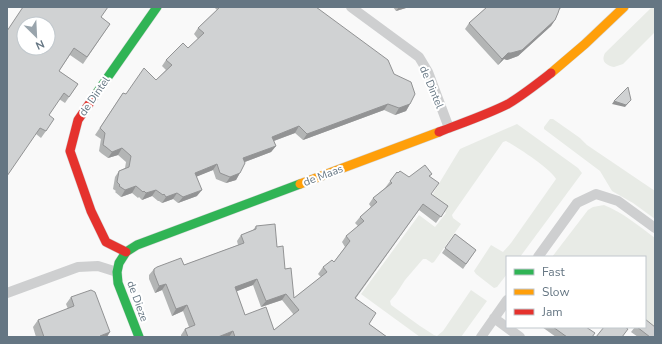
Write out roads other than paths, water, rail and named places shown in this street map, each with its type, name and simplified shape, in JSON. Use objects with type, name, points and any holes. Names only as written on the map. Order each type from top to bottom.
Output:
[{"type":"street","name":"de Dintel","points":[[126,252],[106,242],[91,211],[70,151],[78,120],[157,7]]},
{"type":"street","name":"de Dintel","points":[[350,7],[419,57],[428,72],[449,128]]},
{"type":"street","name":"de Maas","points":[[126,252],[137,245],[484,115],[513,101],[574,54],[624,7]]},
{"type":"street","points":[[539,256],[577,203],[596,194],[618,201],[655,228]]},
{"type":"street","points":[[7,293],[78,266],[98,266],[117,272],[119,263],[126,252]]},
{"type":"street","name":"de Dieze","points":[[117,272],[118,283],[139,337]]},
{"type":"street","points":[[480,337],[506,301]]},
{"type":"street","points":[[494,318],[506,327]]},
{"type":"street","points":[[508,328],[520,337]]}]
